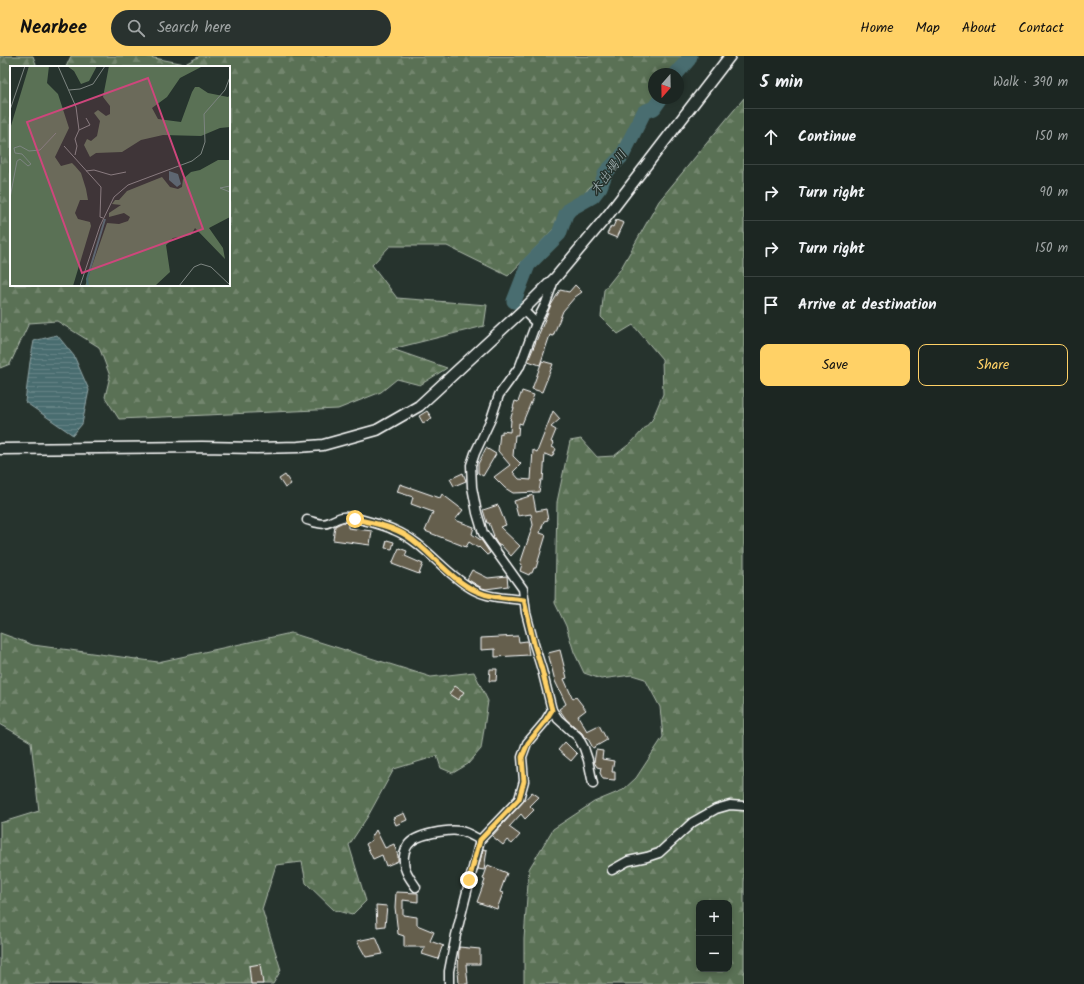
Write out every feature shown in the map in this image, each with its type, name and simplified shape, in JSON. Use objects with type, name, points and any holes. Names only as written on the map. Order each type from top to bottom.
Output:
[{"type":"street","points":[[0,449],[202,447],[256,448],[323,445],[377,430],[419,406],[523,310],[556,277],[608,215],[730,56]]},
{"type":"street","points":[[556,277],[536,323],[520,366],[500,396],[475,453],[472,466],[472,487],[483,533],[523,589],[530,628],[552,710],[558,719],[578,737],[588,760],[593,784]]},
{"type":"street","points":[[523,310],[536,323]]},
{"type":"street","points":[[307,520],[321,524],[328,523],[342,516],[393,529],[407,535],[458,580],[475,590],[487,596],[524,600]]},
{"type":"street","points":[[449,984],[449,971],[456,935],[480,840],[519,799],[524,781],[522,757],[528,743],[552,710]]},
{"type":"street","points":[[612,870],[628,861],[659,853],[694,822],[716,809],[730,805],[744,806]]},
{"type":"street","points":[[416,887],[406,871],[404,863],[405,852],[408,844],[415,839],[434,832],[461,831],[480,840]]},
{"type":"green space","points":[[0,56],[33,56],[37,66],[10,66],[10,286],[230,286],[230,66],[66,66],[71,56],[144,56],[185,64],[200,56],[693,56],[684,68],[648,68],[648,104],[655,104],[571,211],[508,276],[447,246],[390,246],[372,265],[397,298],[487,305],[484,326],[392,349],[447,368],[420,385],[397,379],[381,392],[338,409],[119,419],[105,397],[110,376],[99,347],[57,321],[29,323],[10,364],[0,368]]},
{"type":"green space","points":[[744,98],[744,984],[524,984],[524,939],[529,869],[553,829],[594,802],[623,790],[636,778],[663,737],[660,707],[645,679],[632,675],[601,679],[584,673],[574,652],[566,626],[555,603],[557,502],[570,441],[581,439],[597,457],[614,456],[632,442],[652,420],[663,394],[662,359],[633,325],[618,334],[601,317],[604,290],[620,270],[659,201]]},
{"type":"green space","points":[[0,633],[33,645],[158,662],[291,633],[431,677],[474,672],[488,701],[481,749],[468,764],[453,773],[441,768],[437,756],[394,769],[368,816],[349,845],[366,901],[352,915],[334,910],[306,883],[302,862],[276,865],[262,909],[281,970],[273,984],[0,984],[0,823],[39,811],[31,742],[0,724]]},
{"type":"water","points":[[57,335],[74,356],[89,390],[82,424],[73,435],[25,402],[34,341]]},
{"type":"building","points":[[616,220],[624,223],[617,238],[607,234],[611,226],[613,227]]},
{"type":"building","points":[[575,285],[582,292],[575,297],[563,311],[553,336],[550,335],[540,365],[528,361],[550,307],[560,290],[569,292]]},
{"type":"building","points":[[542,361],[553,364],[542,392],[532,389]]},
{"type":"building","points":[[522,391],[534,395],[522,424],[519,423],[518,435],[515,435],[513,456],[521,464],[513,472],[519,479],[531,480],[533,450],[537,452],[553,411],[560,419],[551,427],[556,430],[551,442],[554,443],[552,447],[556,449],[552,457],[545,454],[543,480],[541,480],[539,492],[513,493],[505,488],[494,477],[510,465],[498,451],[500,433],[502,434],[502,431],[510,432],[510,420],[515,401],[518,402]]},
{"type":"building","points":[[427,411],[432,418],[423,423],[419,416]]},
{"type":"building","points":[[486,448],[496,454],[483,476],[478,473],[478,464]]},
{"type":"building","points":[[463,473],[466,481],[454,486],[450,479]]},
{"type":"building","points":[[285,475],[291,484],[285,488],[279,479]]},
{"type":"building","points":[[400,484],[440,498],[442,494],[463,510],[455,520],[474,527],[472,534],[482,541],[490,553],[487,555],[479,547],[478,548],[469,542],[466,547],[425,531],[433,512],[411,504],[413,497],[397,492]]},
{"type":"building","points":[[533,495],[536,511],[546,509],[548,520],[544,521],[540,533],[546,535],[536,568],[534,568],[532,573],[529,575],[520,571],[522,564],[520,564],[533,525],[531,514],[518,516],[514,501]]},
{"type":"building","points":[[498,505],[506,525],[500,527],[520,546],[511,556],[500,544],[498,545],[493,537],[494,536],[489,523],[487,523],[483,510]]},
{"type":"building","points":[[343,522],[348,523],[348,528],[372,531],[370,545],[333,540],[335,526]]},
{"type":"building","points":[[387,540],[394,542],[392,549],[385,548]]},
{"type":"building","points":[[399,548],[407,551],[405,556],[423,564],[419,574],[392,564]]},
{"type":"building","points":[[472,570],[488,578],[507,576],[508,586],[486,589],[482,588],[467,579]]},
{"type":"building","points":[[518,636],[519,642],[527,641],[529,655],[495,657],[495,649],[481,650],[481,638]]},
{"type":"building","points":[[560,650],[567,678],[564,679],[573,699],[576,697],[586,710],[578,716],[587,731],[599,725],[607,740],[593,748],[587,737],[585,738],[582,733],[566,719],[559,709],[566,704],[555,681],[548,653]]},
{"type":"building","points":[[490,669],[497,669],[496,681],[489,681]]},
{"type":"building","points":[[455,686],[464,692],[458,700],[449,694]]},
{"type":"building","points":[[565,742],[577,754],[571,761],[558,750]]},
{"type":"building","points":[[596,750],[603,751],[602,759],[614,761],[612,772],[615,772],[615,780],[603,779],[600,773],[601,768],[597,767],[594,762]]},
{"type":"building","points":[[532,792],[539,797],[530,806],[534,810],[525,819],[521,814],[509,827],[520,835],[512,844],[507,840],[503,845],[492,836]]},
{"type":"building","points":[[404,813],[407,820],[396,825],[393,818]]},
{"type":"building","points":[[376,830],[385,848],[394,844],[398,861],[386,866],[382,855],[373,859],[366,844],[372,840],[371,838]]},
{"type":"building","points":[[483,849],[487,850],[484,870],[478,869]]},
{"type":"building","points":[[488,865],[507,873],[500,892],[503,893],[497,909],[477,902],[485,880],[483,879]]},
{"type":"building","points":[[396,892],[418,893],[418,902],[403,900],[403,915],[417,917],[417,925],[434,932],[430,941],[444,946],[442,947],[438,959],[422,954],[425,947],[404,947],[404,936],[398,934],[395,907]]},
{"type":"building","points":[[376,905],[387,906],[385,926],[377,927]]},
{"type":"building","points":[[376,937],[383,954],[366,957],[357,941]]},
{"type":"building","points":[[459,947],[480,949],[480,964],[466,964],[468,984],[459,984]]},
{"type":"building","points":[[260,964],[263,984],[251,984],[249,966]]},
{"type":"waterway","name":"木出場川","points":[[681,68],[690,56]]},
{"type":"waterway","name":"木出場川","points":[[514,301],[528,265],[559,234],[566,214],[570,209],[593,196],[600,187],[606,172],[622,156],[644,112],[654,108],[657,104]]},
{"type":"route","points":[[355,519],[393,529],[407,535],[458,580],[487,596],[524,600],[526,613],[552,710],[528,743],[522,757],[524,781],[519,799],[480,840],[469,880]]}]
